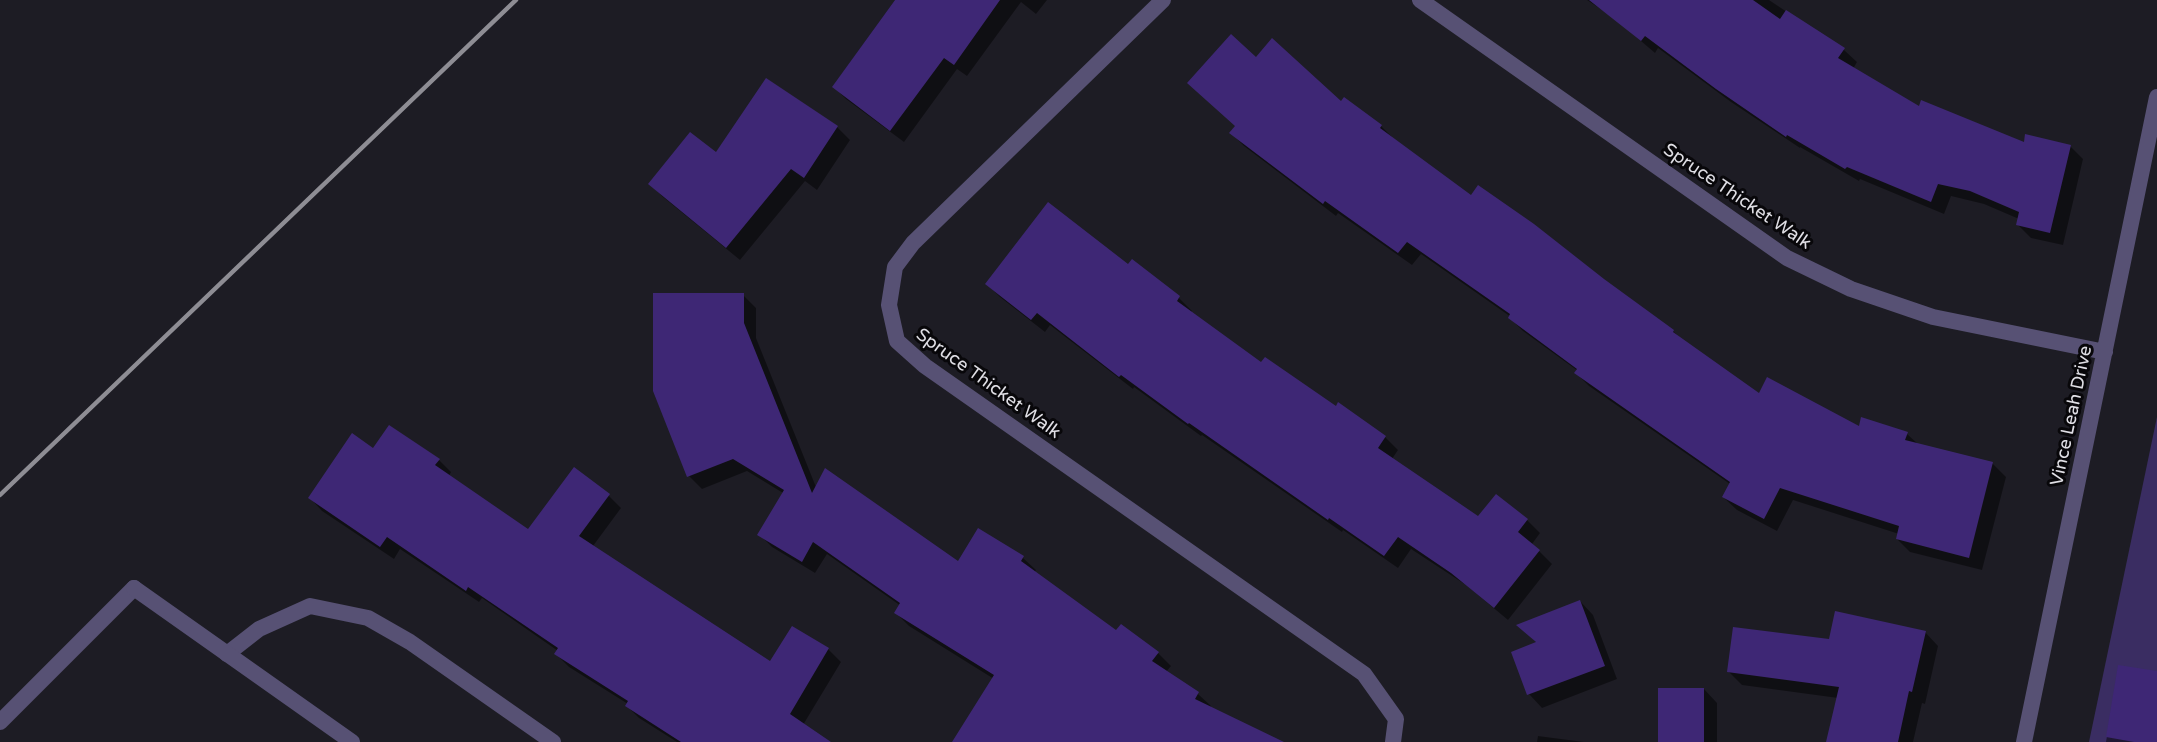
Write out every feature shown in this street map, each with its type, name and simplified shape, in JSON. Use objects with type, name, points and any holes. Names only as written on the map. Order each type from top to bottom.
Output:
[{"type":"street","name":"Spruce Thicket Walk","points":[[1163,0],[913,243],[895,267],[889,305],[897,341],[925,366],[1365,674],[1396,719],[1394,742]]},
{"type":"street","name":"Spruce Thicket Walk","points":[[1420,0],[1787,258],[1851,289],[1933,317],[2105,352]]},
{"type":"street","name":"Vince Leah Drive","points":[[2024,742],[2157,97]]},
{"type":"street","points":[[0,722],[134,588],[352,742]]},
{"type":"street","points":[[227,654],[258,629],[310,606],[368,618],[410,642],[553,742]]},
{"type":"shaded area","points":[[2157,417],[2157,742],[2089,742]]},
{"type":"building","points":[[895,0],[1000,0],[954,65],[944,58],[890,131],[832,87]]},
{"type":"building","points":[[1589,0],[1753,0],[1780,19],[1786,10],[1845,48],[1838,58],[1919,106],[1921,100],[2024,142],[2025,134],[2071,145],[2050,233],[2016,225],[2019,212],[1970,191],[1938,184],[1931,202],[1847,167],[1845,169],[1787,135],[1786,137],[1645,36],[1641,41]]},
{"type":"building","points":[[1231,34],[1256,57],[1272,38],[1341,101],[1344,97],[1382,125],[1380,128],[1471,195],[1478,185],[1534,224],[1674,330],[1673,332],[1759,393],[1767,377],[1859,426],[1861,417],[1908,432],[1905,440],[1993,462],[1969,558],[1896,539],[1899,526],[1780,488],[1764,519],[1722,497],[1730,482],[1574,373],[1577,369],[1508,318],[1510,314],[1407,242],[1398,253],[1325,201],[1323,204],[1229,133],[1235,126],[1187,83]]},
{"type":"building","points":[[766,78],[838,126],[804,178],[791,169],[726,248],[648,184],[690,132],[716,152]]},
{"type":"building","points":[[1048,202],[1128,264],[1132,259],[1180,296],[1177,301],[1261,362],[1265,357],[1336,406],[1338,402],[1386,436],[1378,448],[1478,516],[1496,494],[1528,519],[1518,532],[1540,550],[1494,608],[1451,573],[1398,537],[1384,556],[1188,424],[1121,375],[1119,377],[1037,313],[1031,320],[985,284]]},
{"type":"building","points":[[653,293],[744,293],[744,323],[812,493],[825,468],[958,561],[978,528],[1024,556],[1021,561],[1116,630],[1121,624],[1159,652],[1152,661],[1199,692],[1195,699],[1284,742],[952,742],[994,675],[894,613],[900,603],[813,542],[802,562],[757,535],[784,490],[733,459],[687,477],[653,391]]},
{"type":"building","points":[[389,425],[440,459],[435,465],[528,529],[574,467],[610,494],[579,536],[770,661],[792,626],[829,648],[790,714],[831,742],[681,742],[625,706],[628,701],[554,654],[558,648],[468,587],[466,591],[387,537],[380,547],[308,498],[352,433],[373,448]]},
{"type":"building","points":[[1580,600],[1605,666],[1527,695],[1511,652],[1536,642],[1516,625]]},
{"type":"building","points":[[1835,611],[1926,631],[1912,692],[1909,691],[1898,742],[1826,742],[1839,687],[1727,672],[1733,627],[1829,639]]},
{"type":"building","points":[[2118,665],[2157,671],[2157,742],[2134,742],[2106,737]]},
{"type":"building","points":[[1658,688],[1704,688],[1704,742],[1658,742]]},
{"type":"railway","points":[[0,495],[516,0]]}]
